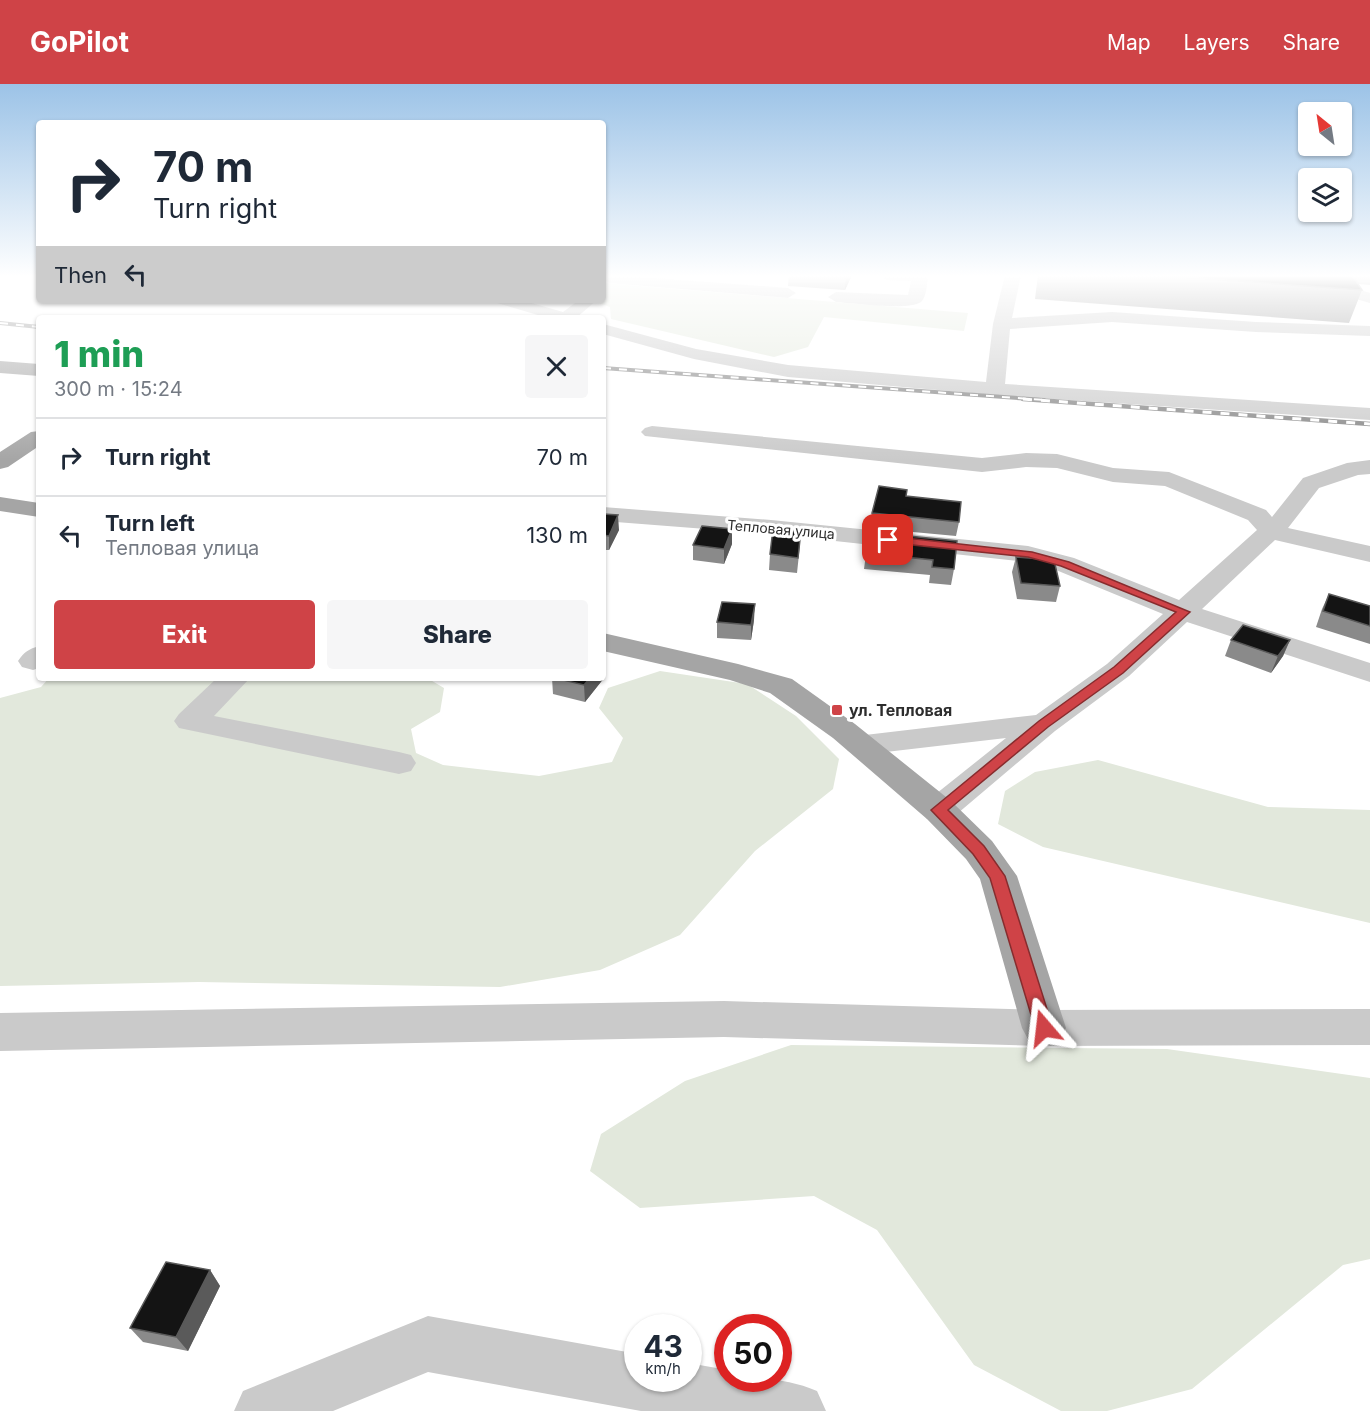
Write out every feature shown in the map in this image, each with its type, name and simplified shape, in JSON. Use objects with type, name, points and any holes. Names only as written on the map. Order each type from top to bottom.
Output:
[{"type":"main road","points":[[0,367],[36,370]]},
{"type":"main road","points":[[0,462],[36,439]]},
{"type":"main road","points":[[0,504],[36,510]]},
{"type":"main road","points":[[606,643],[738,673],[781,686],[860,744],[939,810],[979,850],[998,876],[1044,1028]]},
{"type":"street","points":[[632,337],[694,354],[778,369],[996,379],[1370,414]]},
{"type":"street","points":[[996,379],[1001,337]]},
{"type":"street","points":[[778,369],[795,360],[816,355]]},
{"type":"street","points":[[974,368],[996,379]]},
{"type":"street","points":[[652,432],[982,465],[1026,460],[1057,461],[1113,475],[1169,479],[1257,515],[1270,532],[1370,554]]},
{"type":"street","points":[[939,810],[1044,724],[1118,670],[1184,612],[1286,518],[1311,483],[1355,468],[1370,467]]},
{"type":"street","name":"Тепловая улица","points":[[606,514],[771,527],[1028,554],[1065,564],[1184,612],[1370,673]]},
{"type":"street","points":[[233,681],[190,721],[399,763]]},
{"type":"street","points":[[860,744],[1044,724]]},
{"type":"street","points":[[0,1032],[724,1018],[1044,1028],[1370,1027]]},
{"type":"street","points":[[263,1411],[428,1344],[797,1411]]},
{"type":"shaded area","points":[[688,337],[813,337],[808,347],[774,357]]},
{"type":"shaded area","points":[[660,671],[747,684],[796,716],[839,759],[833,789],[755,851],[680,935],[600,970],[500,987],[199,982],[0,986],[0,698],[41,687],[46,681],[432,681],[444,688],[440,712],[411,729],[416,753],[443,765],[539,776],[612,762],[623,738],[599,708],[608,688]]},
{"type":"shaded area","points":[[1098,760],[1268,807],[1370,810],[1370,923],[1043,847],[998,824],[1005,791],[1035,772]]},
{"type":"shaded area","points":[[791,1045],[1167,1049],[1370,1078],[1370,1259],[1343,1265],[1192,1389],[1107,1411],[1061,1411],[974,1365],[877,1230],[814,1196],[640,1208],[590,1171],[601,1134],[685,1081]]},
{"type":"building","points":[[879,486],[907,490],[906,496],[961,502],[959,522],[872,513]]},
{"type":"building","points":[[606,514],[618,515],[609,536],[606,536]]},
{"type":"building","points":[[702,526],[732,529],[724,549],[693,545]]},
{"type":"building","points":[[773,529],[801,530],[798,558],[770,554]]},
{"type":"building","points":[[869,532],[957,541],[954,569],[932,567],[933,560],[866,553]]},
{"type":"building","points":[[1016,557],[1054,560],[1060,586],[1021,583]]},
{"type":"building","points":[[1329,594],[1370,606],[1370,626],[1323,611]]},
{"type":"building","points":[[722,602],[755,604],[751,625],[717,622]]},
{"type":"building","points":[[1243,625],[1290,640],[1278,656],[1231,640]]},
{"type":"building","points":[[567,681],[587,681],[584,685]]},
{"type":"building","points":[[166,1262],[210,1270],[176,1337],[130,1328]]},
{"type":"railway","points":[[606,368],[1044,400]]},
{"type":"railway","points":[[1023,399],[1370,424]]},
{"type":"place","name":"ул. Тепловая","points":[[837,710]]},
{"type":"route","points":[[888,540],[1028,554],[1065,564],[1184,612],[1118,670],[1044,724],[939,810],[979,850],[998,876],[1044,1028]]}]
